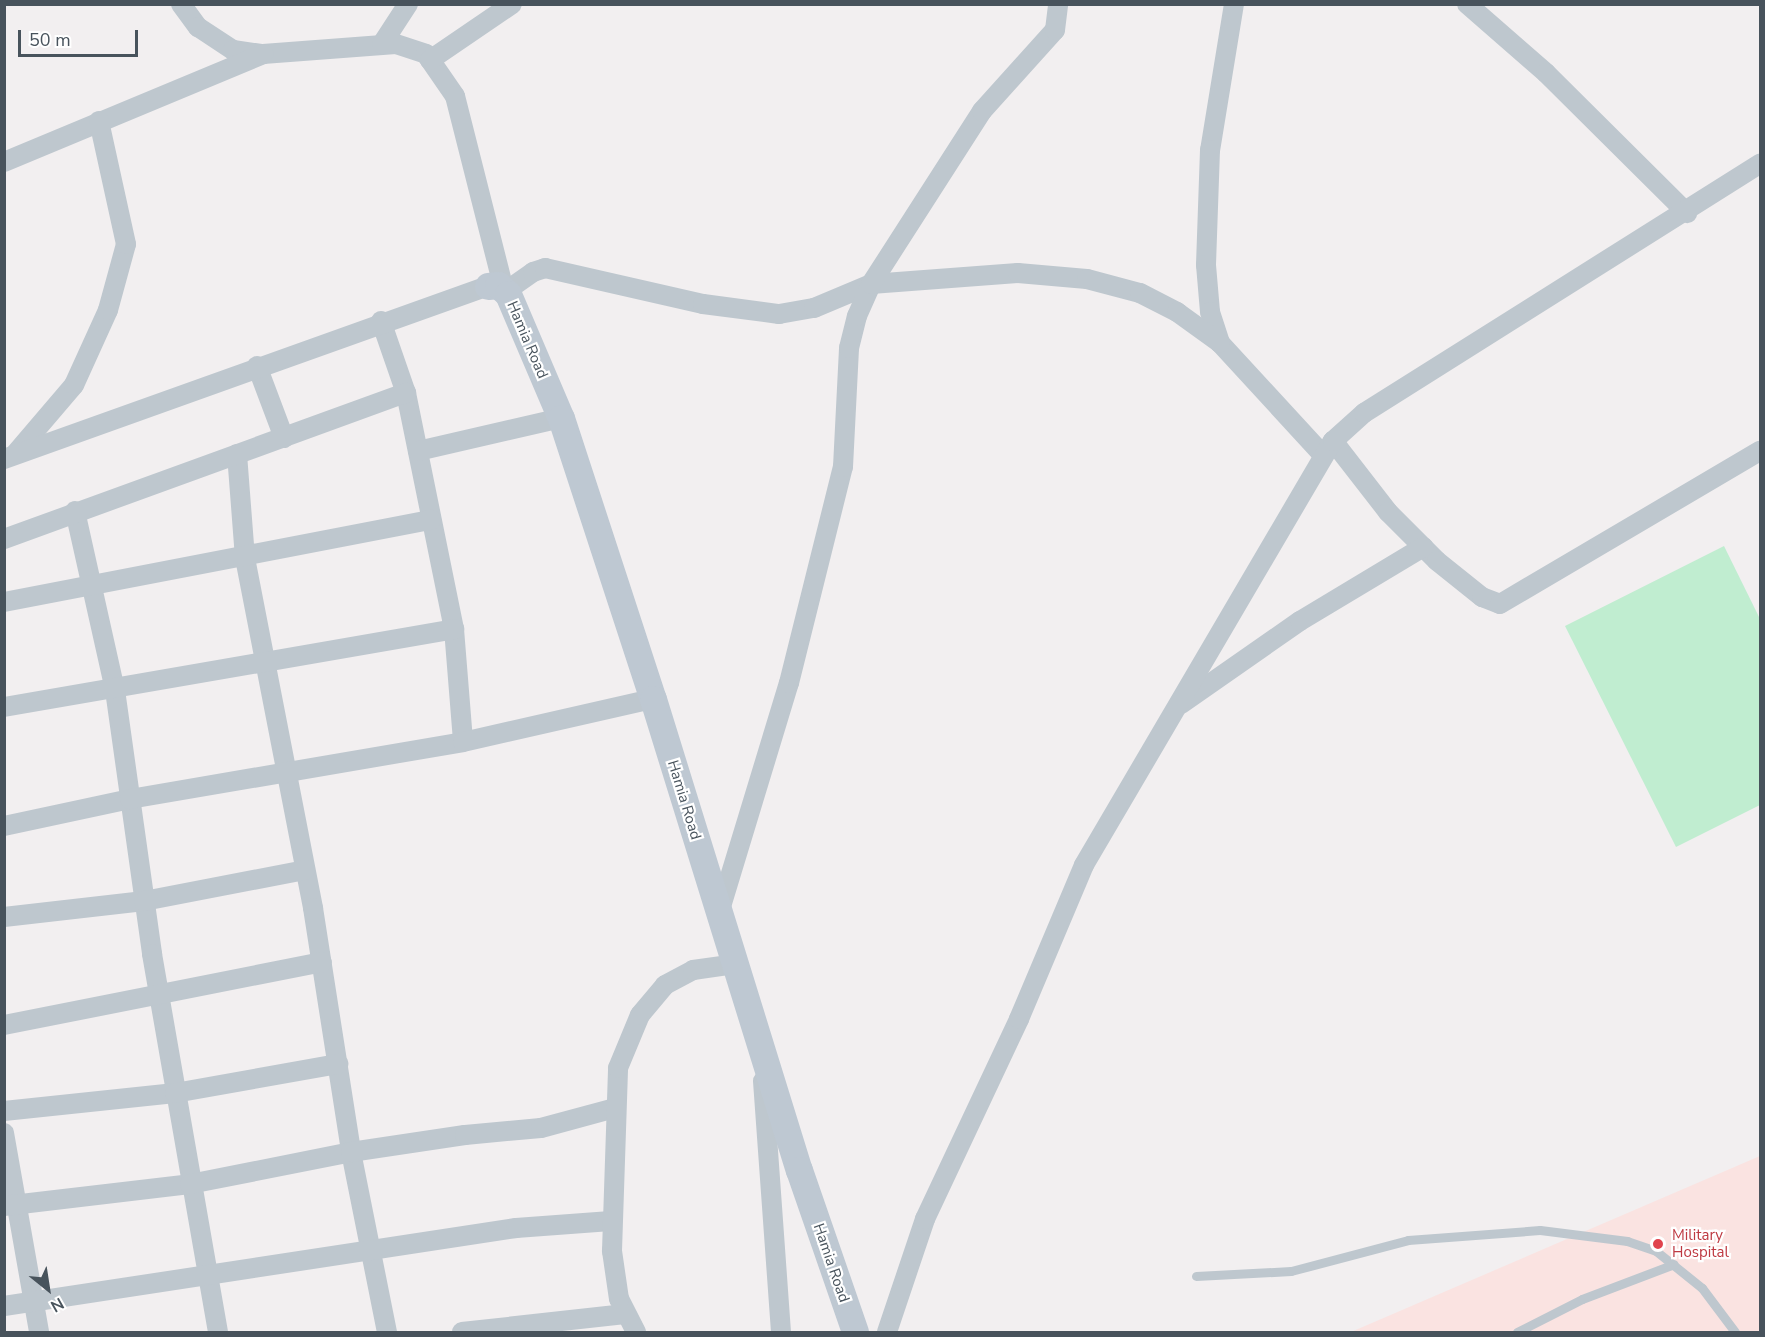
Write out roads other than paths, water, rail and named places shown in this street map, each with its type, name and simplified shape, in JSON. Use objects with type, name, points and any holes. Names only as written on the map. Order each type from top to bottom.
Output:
[{"type":"street","points":[[181,4],[198,27],[233,50],[263,54],[396,44],[426,54],[455,96],[499,289]]},
{"type":"street","points":[[382,44],[408,4]]},
{"type":"street","points":[[430,60],[512,4]]},
{"type":"street","points":[[719,913],[789,683],[843,466],[849,348],[857,316],[871,285],[982,111],[1055,30],[1058,4]]},
{"type":"street","points":[[1220,343],[1206,292],[1210,150],[1234,4]]},
{"type":"street","points":[[1467,4],[1546,73],[1687,213]]},
{"type":"street","points":[[4,162],[263,54]]},
{"type":"street","points":[[9,457],[74,385],[108,310],[126,244],[99,121]]},
{"type":"street","points":[[887,1332],[925,1219],[1019,1018],[1084,866],[1328,448],[1364,412],[1687,213],[1761,164]]},
{"type":"street","points":[[9,457],[381,321],[499,289],[545,268],[703,304],[779,314],[814,308],[871,285],[1018,273],[1087,279],[1140,293],[1177,312],[1220,343],[1328,448],[1423,547],[1482,597],[1500,604],[1761,452]]},
{"type":"street","name":"Hamia Road","points":[[499,289],[561,418],[653,699],[761,1049],[855,1332]]},
{"type":"street","points":[[381,321],[405,393],[454,628],[463,742]]},
{"type":"street","points":[[257,366],[284,438]]},
{"type":"street","points":[[4,538],[405,393]]},
{"type":"street","points":[[418,451],[561,418]]},
{"type":"street","points":[[237,454],[245,558],[288,774],[322,962],[351,1152],[387,1332]]},
{"type":"street","points":[[75,511],[115,690],[144,901],[161,993],[190,1184],[218,1332]]},
{"type":"street","points":[[4,602],[245,558],[431,520]]},
{"type":"street","points":[[1178,706],[1300,621],[1423,547]]},
{"type":"street","points":[[4,707],[266,664],[454,628]]},
{"type":"street","points":[[4,826],[130,799],[288,774],[463,742],[653,699]]},
{"type":"street","points":[[4,917],[144,901],[305,870]]},
{"type":"street","points":[[4,1025],[322,962]]},
{"type":"street","points":[[636,1332],[624,1314],[614,1277],[611,1221],[618,1068],[625,1044],[646,1008],[678,977],[709,966],[735,964]]},
{"type":"street","points":[[761,1049],[781,1332]]},
{"type":"street","points":[[4,1111],[175,1093],[338,1064]]},
{"type":"street","points":[[11,1206],[190,1184],[351,1152],[465,1135],[541,1128],[615,1108]]},
{"type":"street","points":[[4,1133],[11,1206],[34,1300],[39,1332]]},
{"type":"street","points":[[4,1306],[516,1228],[611,1221]]},
{"type":"street","points":[[462,1332],[624,1314]]},
{"type":"lane","points":[[1196,1276],[1291,1271],[1408,1240],[1540,1230],[1627,1241],[1656,1251],[1702,1288],[1735,1332]]},
{"type":"lane","points":[[1517,1332],[1582,1299],[1674,1264]]},
{"type":"place","name":"Military Hospital","points":[[1658,1244]]}]
